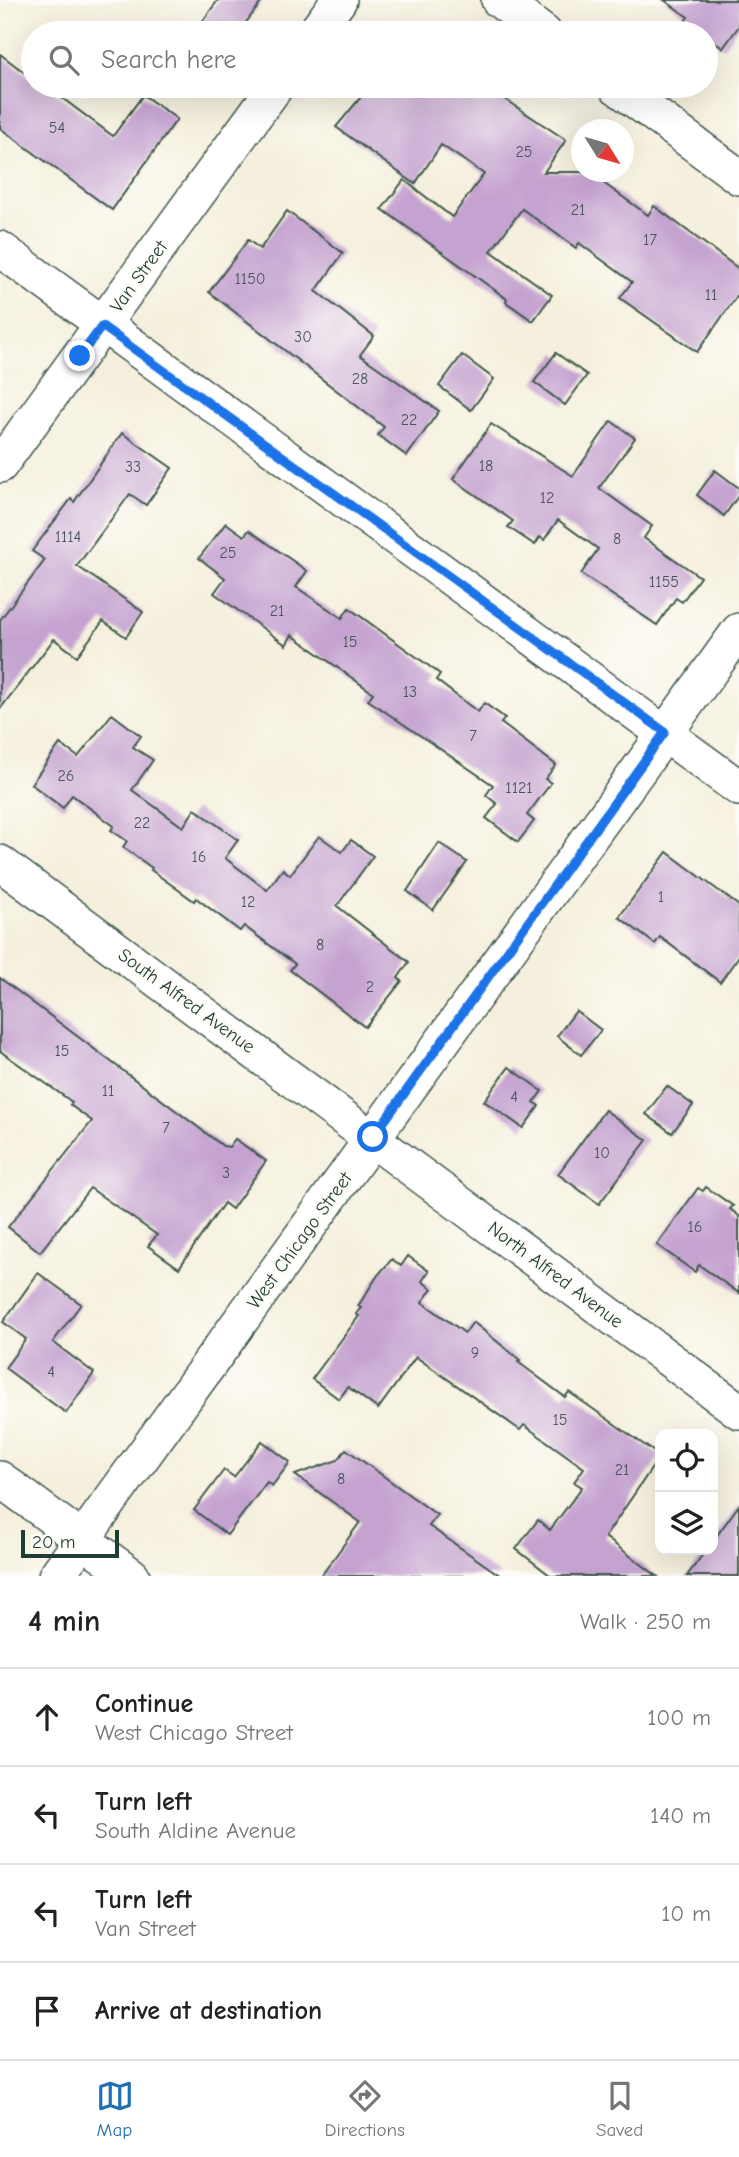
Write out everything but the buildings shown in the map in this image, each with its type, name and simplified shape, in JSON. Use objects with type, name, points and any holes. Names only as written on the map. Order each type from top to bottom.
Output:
[{"type":"street","points":[[324,21],[339,0]]},
{"type":"street","points":[[499,0],[528,21]]},
{"type":"street","name":"Van Street","points":[[0,466],[267,98]]},
{"type":"street","points":[[632,98],[739,177]]},
{"type":"street","points":[[0,249],[102,326],[739,788]]},
{"type":"street","name":"West Chicago Street","points":[[56,1576],[739,631]]},
{"type":"street","name":"South Alfred Avenue","points":[[0,863],[373,1137]]},
{"type":"street","name":"North Alfred Avenue","points":[[373,1137],[739,1411]]},
{"type":"street","points":[[0,1479],[132,1576]]},
{"type":"route","points":[[80,356],[102,326],[665,732],[373,1137]]}]
